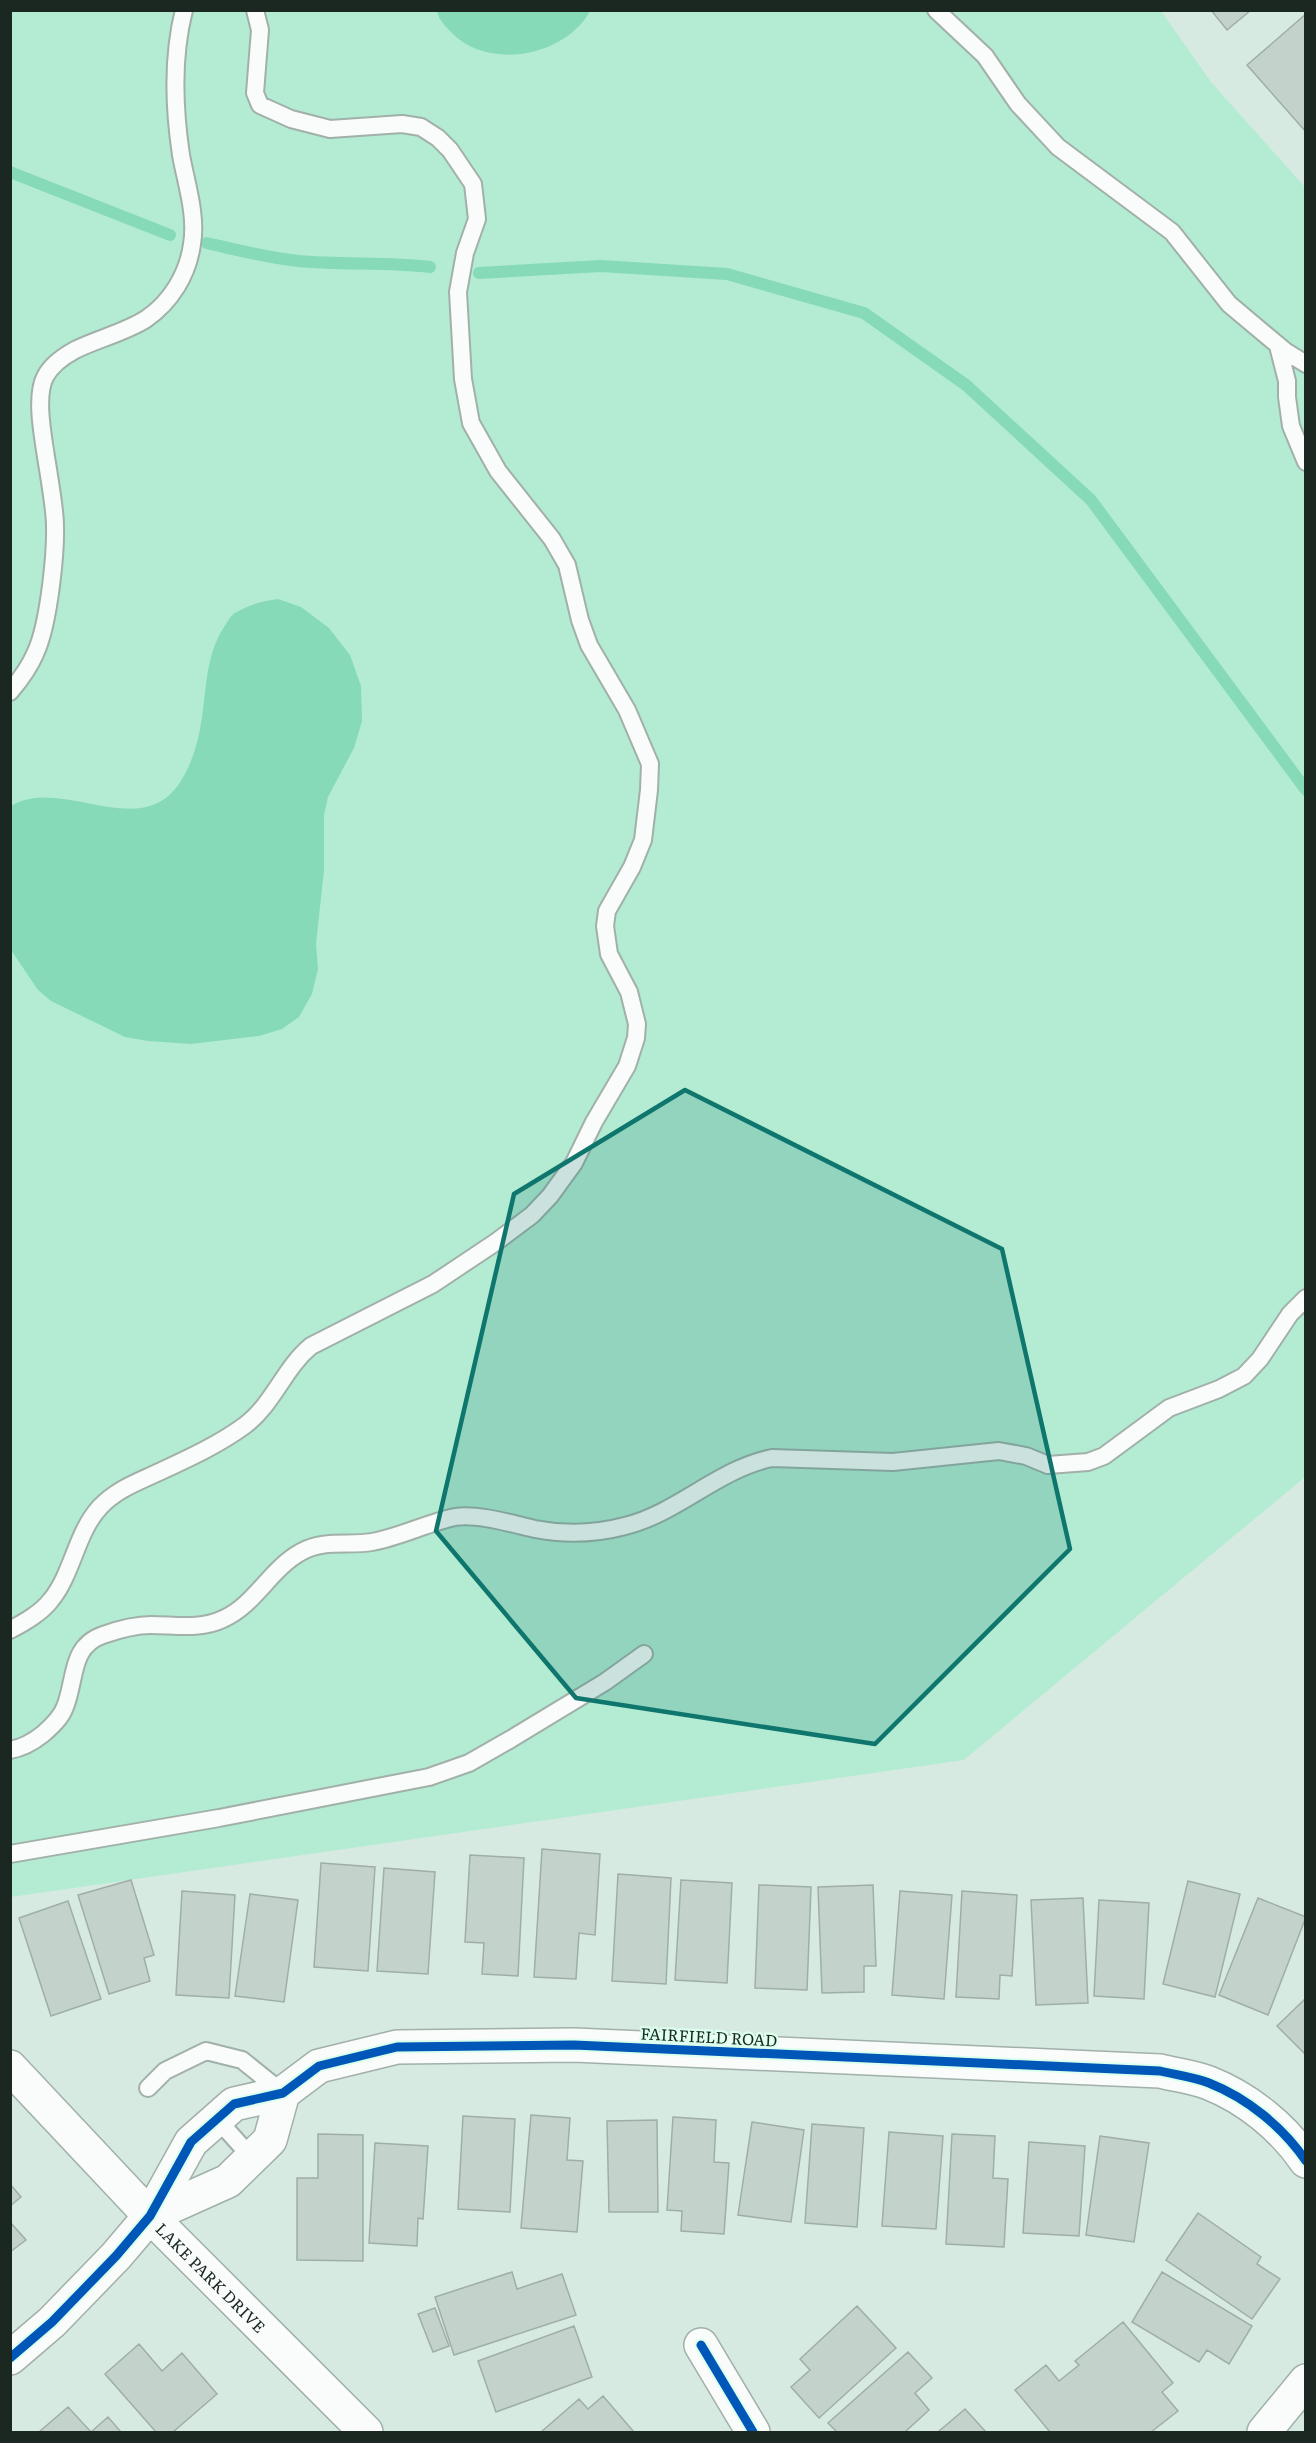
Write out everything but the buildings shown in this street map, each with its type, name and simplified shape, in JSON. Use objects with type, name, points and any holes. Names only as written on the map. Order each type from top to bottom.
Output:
[{"type":"street","name":"FAIRFIELD ROAD","points":[[150,2216],[191,2142],[234,2104],[283,2093],[319,2066],[397,2048],[574,2045],[1160,2071],[1208,2083],[1249,2103],[1277,2129],[1305,2161]]},
{"type":"street","name":"LAKE PARK DRIVE","points":[[10,2067],[150,2216],[366,2433]]},
{"type":"street","points":[[10,2358],[52,2322],[150,2216],[228,2181],[252,2158],[270,2140],[283,2093]]},
{"type":"street","points":[[700,2345],[753,2433]]},
{"type":"street","points":[[1264,2433],[1305,2381]]},
{"type":"lane","points":[[10,692],[25,674],[36,653],[53,565],[54,512],[42,436],[40,405],[45,377],[62,357],[88,343],[145,320],[166,302],[179,285],[193,243],[192,214],[181,154],[175,89],[184,10]]},
{"type":"lane","points":[[10,1630],[38,1612],[51,1600],[89,1524],[99,1508],[111,1498],[124,1488],[191,1456],[245,1425],[269,1401],[300,1355],[311,1346],[433,1284],[532,1215],[550,1196],[574,1163],[594,1122],[627,1066],[636,1038],[637,1024],[629,992],[609,954],[605,926],[607,911],[632,867],[643,840],[650,764],[627,710],[590,645],[580,620],[567,565],[552,539],[498,471],[471,423],[463,379],[458,291],[465,253],[477,219],[473,184],[450,150],[438,138],[421,127],[402,124],[330,129],[291,119],[260,105],[255,93],[261,30],[255,10]]},
{"type":"lane","points":[[936,10],[985,56],[1038,129],[1058,147],[1173,232],[1229,304],[1278,346],[1305,364]]},
{"type":"lane","points":[[1278,346],[1287,381],[1291,426],[1305,462]]},
{"type":"lane","points":[[10,1750],[33,1742],[51,1727],[65,1709],[75,1663],[82,1647],[100,1636],[149,1625],[198,1626],[223,1620],[245,1606],[284,1564],[302,1551],[323,1543],[373,1541],[456,1517],[559,1533],[584,1534],[605,1531],[646,1520],[690,1498],[734,1471],[756,1461],[772,1458],[893,1462],[999,1451],[1026,1456],[1048,1465],[1088,1462],[1104,1456],[1169,1408],[1219,1389],[1244,1376],[1260,1359],[1290,1314],[1305,1298]]},
{"type":"lane","points":[[10,1854],[219,1818],[429,1777],[469,1763],[511,1739],[605,1682],[644,1654]]},
{"type":"lane","points":[[147,2088],[165,2072],[206,2051],[242,2060],[283,2093]]},
{"type":"lane","points":[[217,2120],[252,2158]]},
{"type":"highlighted area","points":[[685,1090],[1002,1249],[1070,1549],[875,1744],[576,1698],[436,1531],[514,1194]]},
{"type":"shaded area","points":[[437,10],[590,11],[579,26],[564,39],[546,48],[506,55],[486,52],[468,45],[447,28]]},
{"type":"shaded area","points":[[10,11],[1161,11],[1211,82],[1305,187],[1305,1477],[964,1760],[11,1897]]},
{"type":"shaded area","points":[[278,599],[301,607],[329,628],[350,655],[361,686],[362,721],[354,748],[328,797],[324,815],[324,870],[316,944],[318,969],[312,994],[299,1017],[282,1029],[259,1036],[191,1044],[125,1037],[51,1001],[38,990],[11,950],[11,806],[30,799],[51,798],[118,808],[140,808],[159,802],[176,788],[191,760],[200,729],[209,664],[224,627],[240,610]]},
{"type":"waterway","points":[[10,172],[170,235]]},
{"type":"waterway","points":[[207,243],[263,256],[298,261],[430,267]]},
{"type":"waterway","points":[[479,273],[601,266],[727,274],[864,313],[966,385],[1091,500],[1306,790]]},
{"type":"cycle path","points":[[10,2358],[52,2322],[116,2256],[150,2216],[191,2142],[234,2104],[283,2093],[319,2066],[397,2047],[574,2045],[1160,2071],[1203,2081],[1223,2089],[1250,2105],[1275,2125],[1306,2161]]},
{"type":"cycle path","points":[[701,2345],[753,2432]]}]
